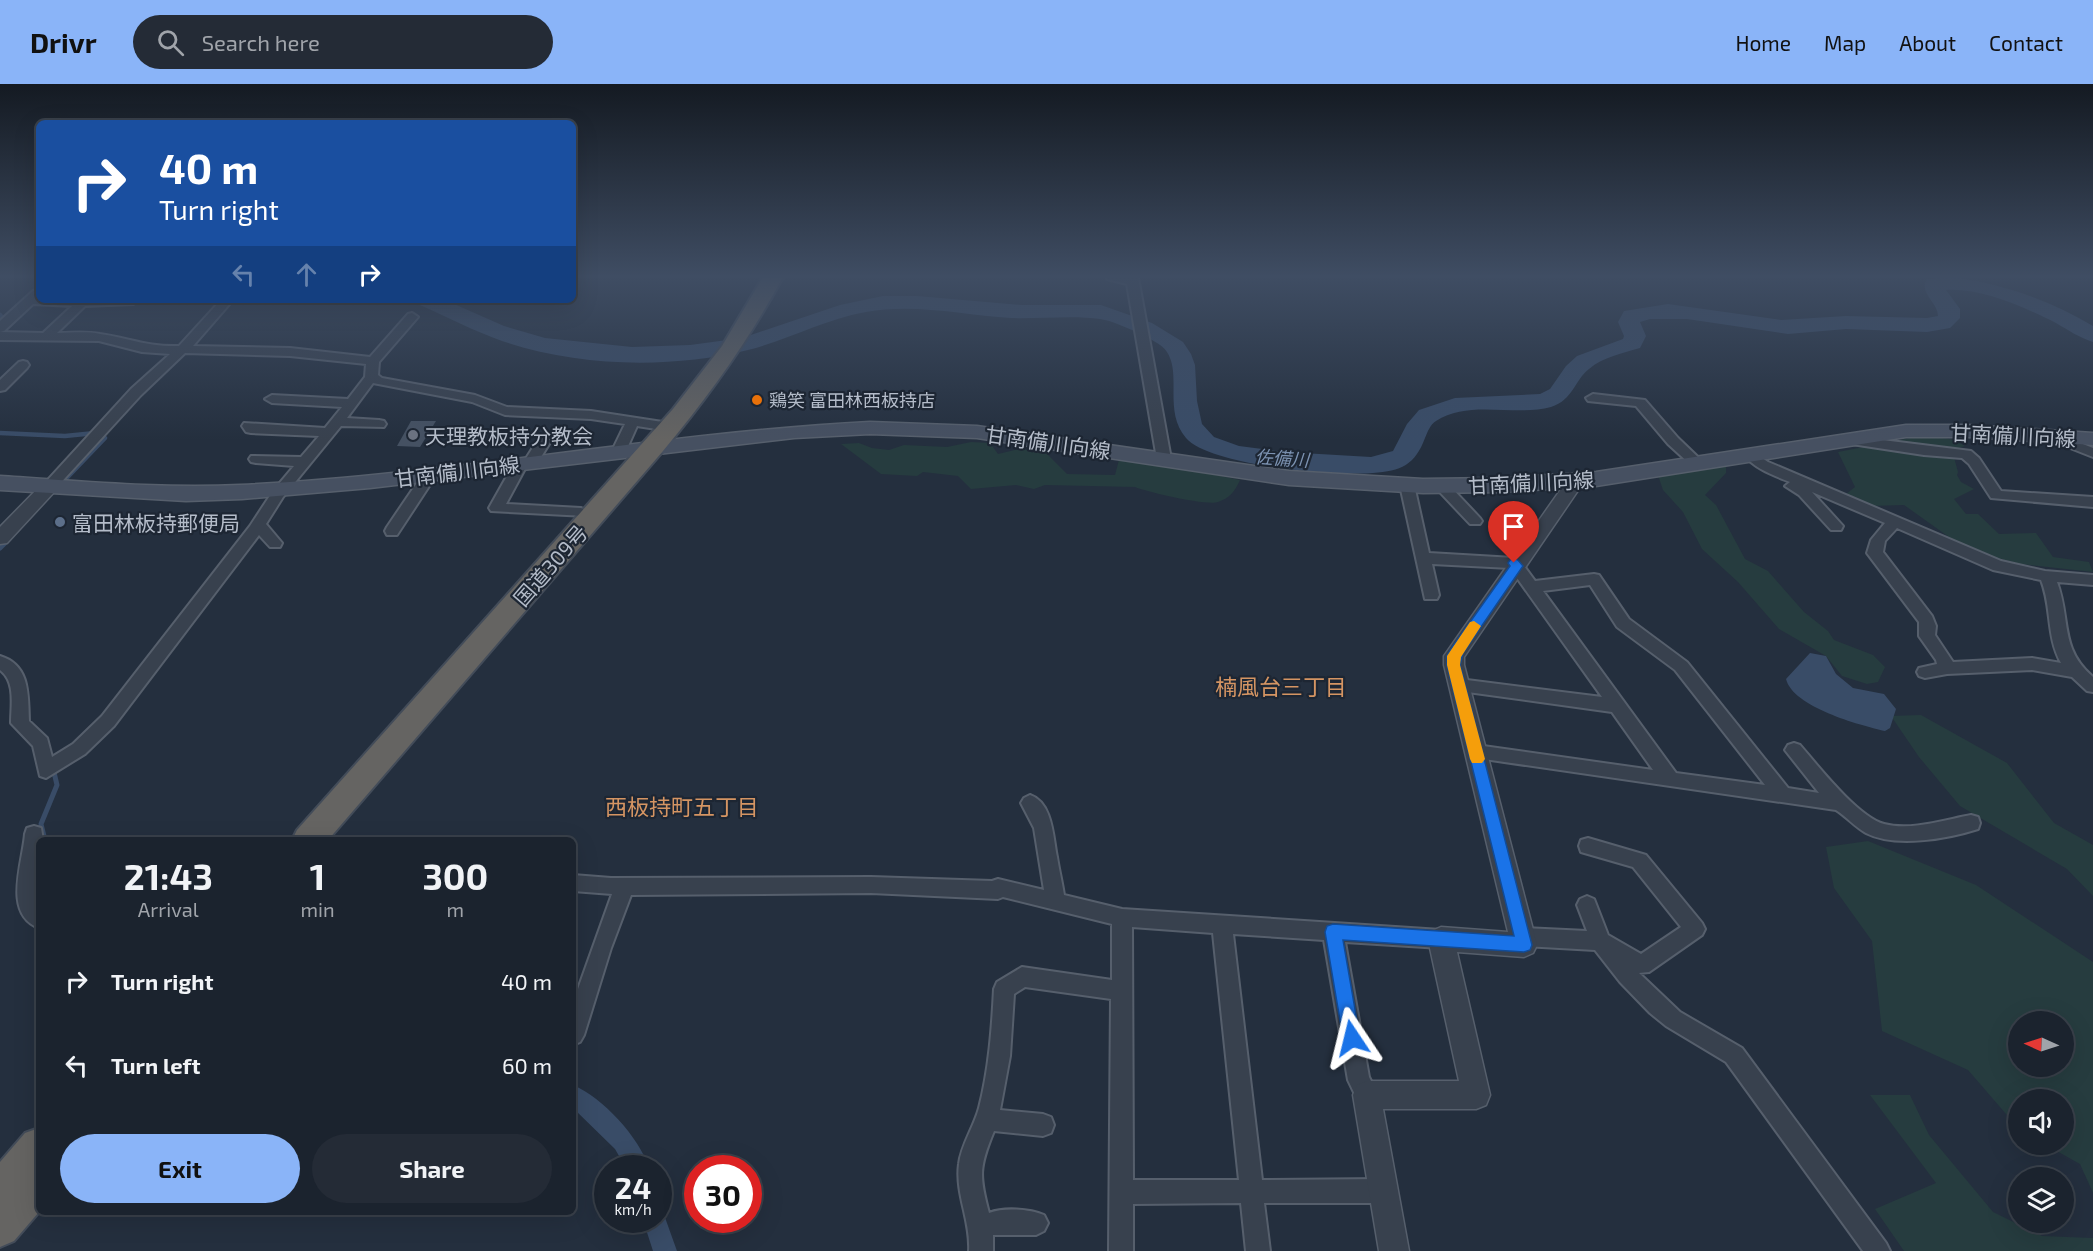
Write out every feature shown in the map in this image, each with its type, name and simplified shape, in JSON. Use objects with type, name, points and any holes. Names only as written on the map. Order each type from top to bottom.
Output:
[{"type":"highway","name":"国道309号","points":[[311,837],[717,382],[750,331]]},
{"type":"highway","name":"国道309号","points":[[335,837],[664,441]]},
{"type":"highway","points":[[0,1192],[36,1150]]},
{"type":"highway","points":[[0,1227],[36,1185]]},
{"type":"main road","name":"甘南備川向線","points":[[0,483],[186,494],[282,489],[618,453],[664,441],[825,430],[923,429],[1011,436],[1289,478],[1442,486],[1566,482],[1696,462],[1753,457],[1845,440],[1923,430],[2093,440]]},
{"type":"street","points":[[47,336],[52,331]]},
{"type":"street","points":[[0,538],[136,392],[199,331]]},
{"type":"street","points":[[0,662],[12,668],[18,676],[20,723],[41,743],[46,771],[79,749],[108,721],[258,525],[282,489],[351,403],[370,377],[373,361],[399,331]]},
{"type":"street","points":[[1141,331],[1164,459]]},
{"type":"street","points":[[0,336],[99,338],[142,348],[290,352],[373,361]]},
{"type":"street","points":[[0,373],[19,369],[0,387]]},
{"type":"street","points":[[370,377],[401,386],[475,399],[505,411],[591,415],[632,423],[664,441]]},
{"type":"street","points":[[1593,398],[1640,404],[1673,441],[1696,462]]},
{"type":"street","points":[[272,399],[351,403]]},
{"type":"street","points":[[618,453],[632,423]]},
{"type":"street","points":[[249,426],[251,429],[379,424]]},
{"type":"street","points":[[2055,437],[2093,453]]},
{"type":"street","points":[[1845,440],[1924,451],[1966,454],[1971,457],[1996,495],[2000,496],[2093,501]]},
{"type":"street","points":[[544,441],[526,463],[496,508],[581,513]]},
{"type":"street","points":[[1836,526],[1804,492],[1760,470],[1752,463],[1753,457],[1781,473],[1985,561],[2046,576],[2093,580]]},
{"type":"street","points":[[256,459],[305,462]]},
{"type":"street","points":[[392,531],[430,474]]},
{"type":"street","points":[[576,883],[626,886],[774,887],[871,885],[998,890],[998,887],[1122,918],[1524,945],[1459,686],[1454,656],[1570,489],[1566,482]]},
{"type":"street","points":[[1407,485],[1431,595]]},
{"type":"street","points":[[1442,486],[1475,521]]},
{"type":"street","points":[[1894,522],[1878,540],[1875,553],[1926,620],[1927,636],[1943,658],[1947,668]]},
{"type":"street","points":[[258,525],[275,543]]},
{"type":"street","points":[[1424,558],[1514,563],[1670,779]]},
{"type":"street","points":[[2046,576],[2052,588],[2062,653],[2075,671],[2093,686]]},
{"type":"street","points":[[1532,587],[1594,579],[1623,623],[1681,666],[1783,795]]},
{"type":"street","points":[[1925,672],[1947,668],[2032,664],[2075,671]]},
{"type":"street","points":[[1459,686],[1617,706]]},
{"type":"street","points":[[1794,750],[1839,803]]},
{"type":"street","points":[[1476,752],[1839,803],[1851,809],[1870,827],[1896,834],[1971,823]]},
{"type":"street","points":[[1030,803],[1039,815],[1046,836],[1047,859],[1054,881],[1054,901]]},
{"type":"street","points":[[34,834],[26,896],[36,917]]},
{"type":"street","points":[[1522,937],[1600,941],[1642,965],[1695,930],[1639,861],[1588,846]]},
{"type":"street","points":[[576,1025],[600,948],[626,886]]},
{"type":"street","points":[[1587,905],[1600,941],[1627,975],[1673,1019],[1734,1055],[1878,1251]]},
{"type":"street","points":[[1121,1251],[1122,918]]},
{"type":"street","points":[[1222,924],[1258,1251]]},
{"type":"street","points":[[1333,932],[1359,1080],[1367,1095],[1394,1251]]},
{"type":"street","points":[[1367,1095],[1476,1095],[1441,939]]},
{"type":"street","points":[[981,1251],[982,1227],[970,1195],[970,1161],[986,1119],[1003,1016],[1004,988],[1022,977],[1122,991]]},
{"type":"street","points":[[986,1119],[1015,1124],[1043,1125]]},
{"type":"street","points":[[1121,1192],[1383,1191]]},
{"type":"street","points":[[982,1227],[996,1222],[1036,1223]]},
{"type":"green space","points":[[1925,435],[1955,440],[1965,446],[1952,450],[1957,475],[1961,482],[1974,489],[1954,499],[1966,514],[1978,514],[1999,534],[2036,533],[2053,557],[2089,562],[2093,572],[2020,564],[1984,555],[1956,542],[1904,505],[1869,506],[1846,494],[1855,487],[1838,452]]},
{"type":"green space","points":[[971,442],[990,443],[998,454],[1019,449],[1045,452],[1067,474],[1115,475],[1119,460],[1136,459],[1240,480],[1229,496],[1212,503],[1177,498],[1135,487],[1045,485],[1034,489],[1016,485],[971,489],[958,476],[923,472],[917,476],[881,474],[841,444],[859,443],[872,448],[889,450],[904,445],[947,447]]},
{"type":"green space","points":[[1726,465],[1726,473],[1705,495],[1716,505],[1745,559],[1768,571],[1804,612],[1828,631],[1834,640],[1873,655],[1885,667],[1878,682],[1867,684],[1842,676],[1826,656],[1779,629],[1738,582],[1702,549],[1683,512],[1663,490],[1658,475]]},
{"type":"green space","points":[[1921,715],[2007,763],[2054,823],[2093,845],[2093,896],[2067,869],[1960,806],[1919,757],[1891,716]]},
{"type":"green space","points":[[1868,841],[1976,885],[2093,962],[2093,1193],[2080,1164],[2064,1155],[2074,1155],[2074,1089],[2008,1089],[2008,1116],[1968,1070],[1882,1031],[1872,941],[1834,888],[1826,847]]},
{"type":"green space","points":[[1870,1095],[1910,1095],[1929,1135],[1993,1212],[2008,1219],[2008,1233],[2093,1238],[2093,1251],[1904,1251],[1875,1209],[1936,1183]]},
{"type":"water","points":[[1810,653],[1826,656],[1836,674],[1853,688],[1884,694],[1896,709],[1890,728],[1885,731],[1828,713],[1801,698],[1791,689],[1786,679]]},
{"type":"building","name":"天理教板持分教会","points":[[411,421],[436,421],[420,447],[397,446]]},
{"type":"waterway","name":"佐備川","points":[[498,331],[519,339],[573,350],[632,354],[718,349],[786,331]]},
{"type":"waterway","name":"佐備川","points":[[1153,331],[1167,340],[1180,354],[1183,365],[1186,413],[1195,434],[1205,442],[1219,449],[1239,454],[1310,462],[1371,465],[1391,462],[1402,457],[1423,419],[1441,409],[1470,404],[1530,403],[1553,398],[1559,394],[1579,365],[1602,353],[1632,343],[1635,336],[1633,331]]},
{"type":"waterway","name":"佐備川","points":[[2087,331],[2093,335]]},
{"type":"waterway","points":[[0,433],[65,436],[95,433],[105,438],[61,484]]},
{"type":"waterway","points":[[0,548],[9,539]]},
{"type":"waterway","points":[[0,657],[22,675],[26,692]]},
{"type":"waterway","points":[[44,837],[41,824],[57,785],[53,768]]},
{"type":"waterway","points":[[576,1098],[623,1141],[631,1155]]},
{"type":"waterway","points":[[659,1233],[665,1251]]},
{"type":"slow traffic","points":[[1474,626],[1454,656],[1454,665],[1477,759]]},
{"type":"place","name":"鶏笑 富田林西板持店","points":[[757,400]]},
{"type":"place","name":"天理教板持分教会","points":[[413,435]]},
{"type":"place","name":"富田林板持郵便局","points":[[60,522]]},
{"type":"district","name":"楠風台三丁目","points":[[1281,686]]},
{"type":"district","name":"西板持町五丁目","points":[[682,806]]},
{"type":"route","points":[[1352,1038],[1333,932],[1524,945],[1454,665],[1454,656],[1516,566],[1514,563]]}]
